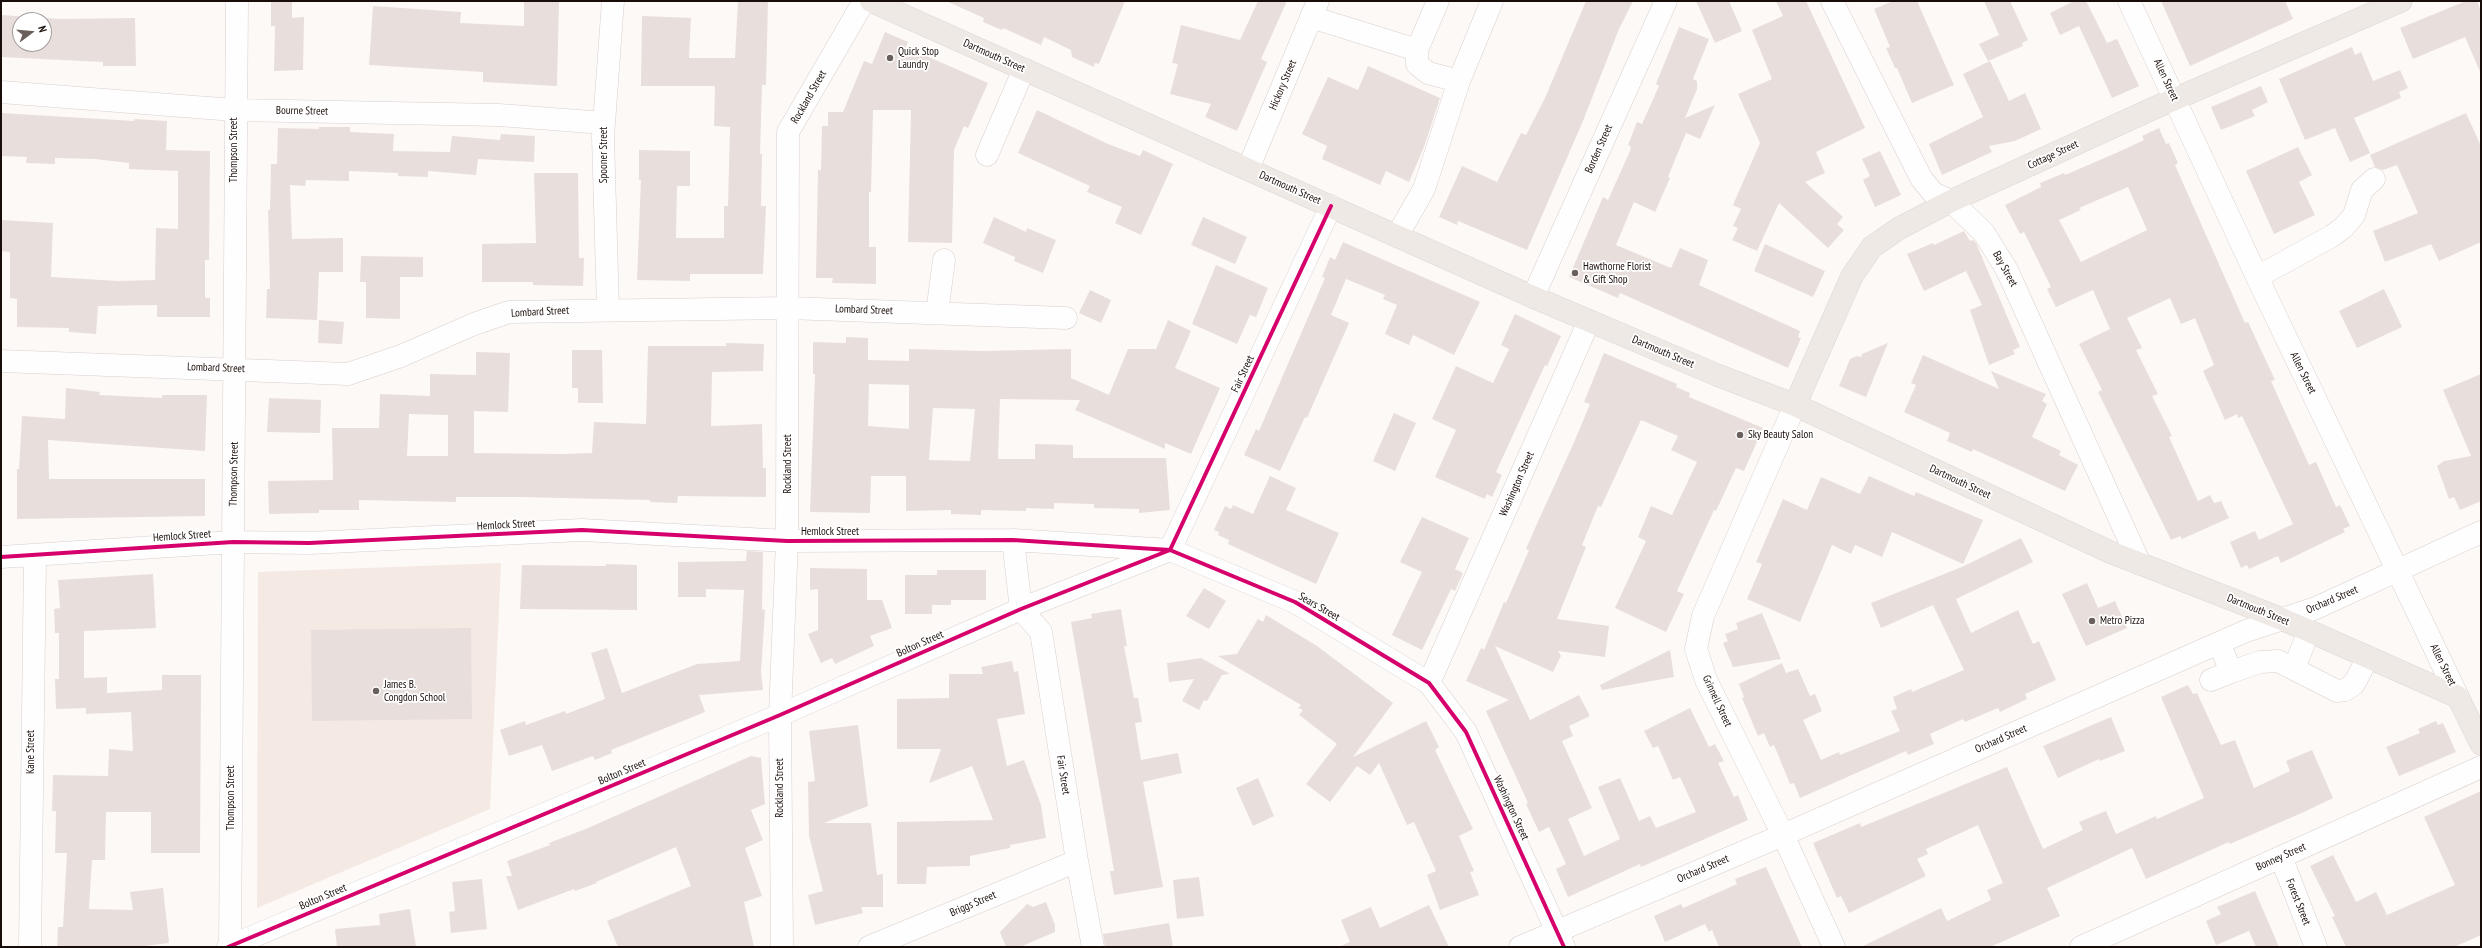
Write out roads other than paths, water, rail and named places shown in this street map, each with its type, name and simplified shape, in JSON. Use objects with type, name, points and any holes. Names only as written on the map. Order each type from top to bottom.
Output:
[{"type":"main road","name":"Dartmouth Street","points":[[871,1],[1533,297],[1717,375],[1796,405],[2140,564],[2282,619],[2458,697]]},
{"type":"main road","name":"Cottage Street","points":[[1796,405],[1852,276],[1872,247],[1898,229],[1951,201],[2175,99],[2401,1]]},
{"type":"main road","name":"Allen Street","points":[[2458,697],[2481,744]]},
{"type":"street","name":"Thompson Street","points":[[229,947],[235,368],[234,110],[237,1]]},
{"type":"street","name":"Spooner Street","points":[[608,309],[602,137],[613,1]]},
{"type":"street","name":"Rockland Street","points":[[782,947],[780,715],[787,541],[788,132],[864,1]]},
{"type":"street","points":[[1438,1],[1417,50],[1417,64],[1428,73],[1459,81]]},
{"type":"street","points":[[1397,236],[1424,189],[1459,81],[1492,1]]},
{"type":"street","name":"Borden Street","points":[[1533,297],[1666,1]]},
{"type":"street","name":"Bay Street","points":[[1832,1],[1921,178],[1933,193],[1951,201],[1984,233],[2007,270],[2140,564]]},
{"type":"street","name":"Allen Street","points":[[2129,1],[2257,277],[2458,697]]},
{"type":"street","points":[[1315,9],[1417,50]]},
{"type":"street","name":"Hickory Street","points":[[1248,169],[1315,9]]},
{"type":"street","points":[[987,155],[1024,69]]},
{"type":"street","name":"Bourne Street","points":[[1,92],[234,110],[499,115],[604,123]]},
{"type":"street","points":[[2257,277],[2332,236],[2344,227],[2354,215],[2362,190],[2374,179]]},
{"type":"street","name":"Fair Street","points":[[1170,550],[1331,206]]},
{"type":"street","points":[[937,313],[944,260]]},
{"type":"street","name":"Lombard Street","points":[[1,361],[235,368],[348,374],[402,356],[474,324],[509,312],[608,309],[788,308],[1066,318]]},
{"type":"street","name":"Washington Street","points":[[1560,939],[1466,732],[1429,683],[1590,321]]},
{"type":"street","name":"Grinnell Street","points":[[1796,405],[1703,616],[1696,649],[1706,680],[1783,835],[1834,947]]},
{"type":"street","name":"Hemlock Street","points":[[1,557],[35,557],[233,542],[309,543],[582,530],[787,541],[1013,540]]},
{"type":"street","name":"Orchard Street","points":[[1520,947],[1560,939],[1783,835],[2246,631],[2316,608],[2481,532]]},
{"type":"street","points":[[1013,540],[1170,550],[1021,609],[1013,540]]},
{"type":"street","name":"Sears Street","points":[[1170,550],[1295,602],[1429,683]]},
{"type":"street","name":"Kane Street","points":[[30,947],[35,557]]},
{"type":"street","name":"Fair Street","points":[[1021,609],[1041,632],[1077,861],[1093,947]]},
{"type":"street","name":"Bolton Street","points":[[229,947],[780,715],[1021,609]]},
{"type":"street","points":[[2294,668],[2310,631]]},
{"type":"street","points":[[2219,643],[2231,672]]},
{"type":"street","points":[[2211,680],[2260,662],[2278,661],[2337,690],[2345,690],[2354,684],[2368,657]]},
{"type":"street","name":"Bonney Street","points":[[2085,946],[2481,767]]},
{"type":"street","name":"Forest Street","points":[[2280,857],[2316,947]]},
{"type":"street","name":"Briggs Street","points":[[870,947],[1077,861]]},
{"type":"place","name":"Quick Stop Laundry","points":[[890,58]]},
{"type":"place","name":"Hawthorne Florist & Gift Shop","points":[[1575,273]]},
{"type":"place","name":"Sky Beauty Salon","points":[[1740,435]]},
{"type":"place","name":"Metro Pizza","points":[[2092,621]]},
{"type":"place","name":"James B. Congdon School","points":[[376,691]]}]
